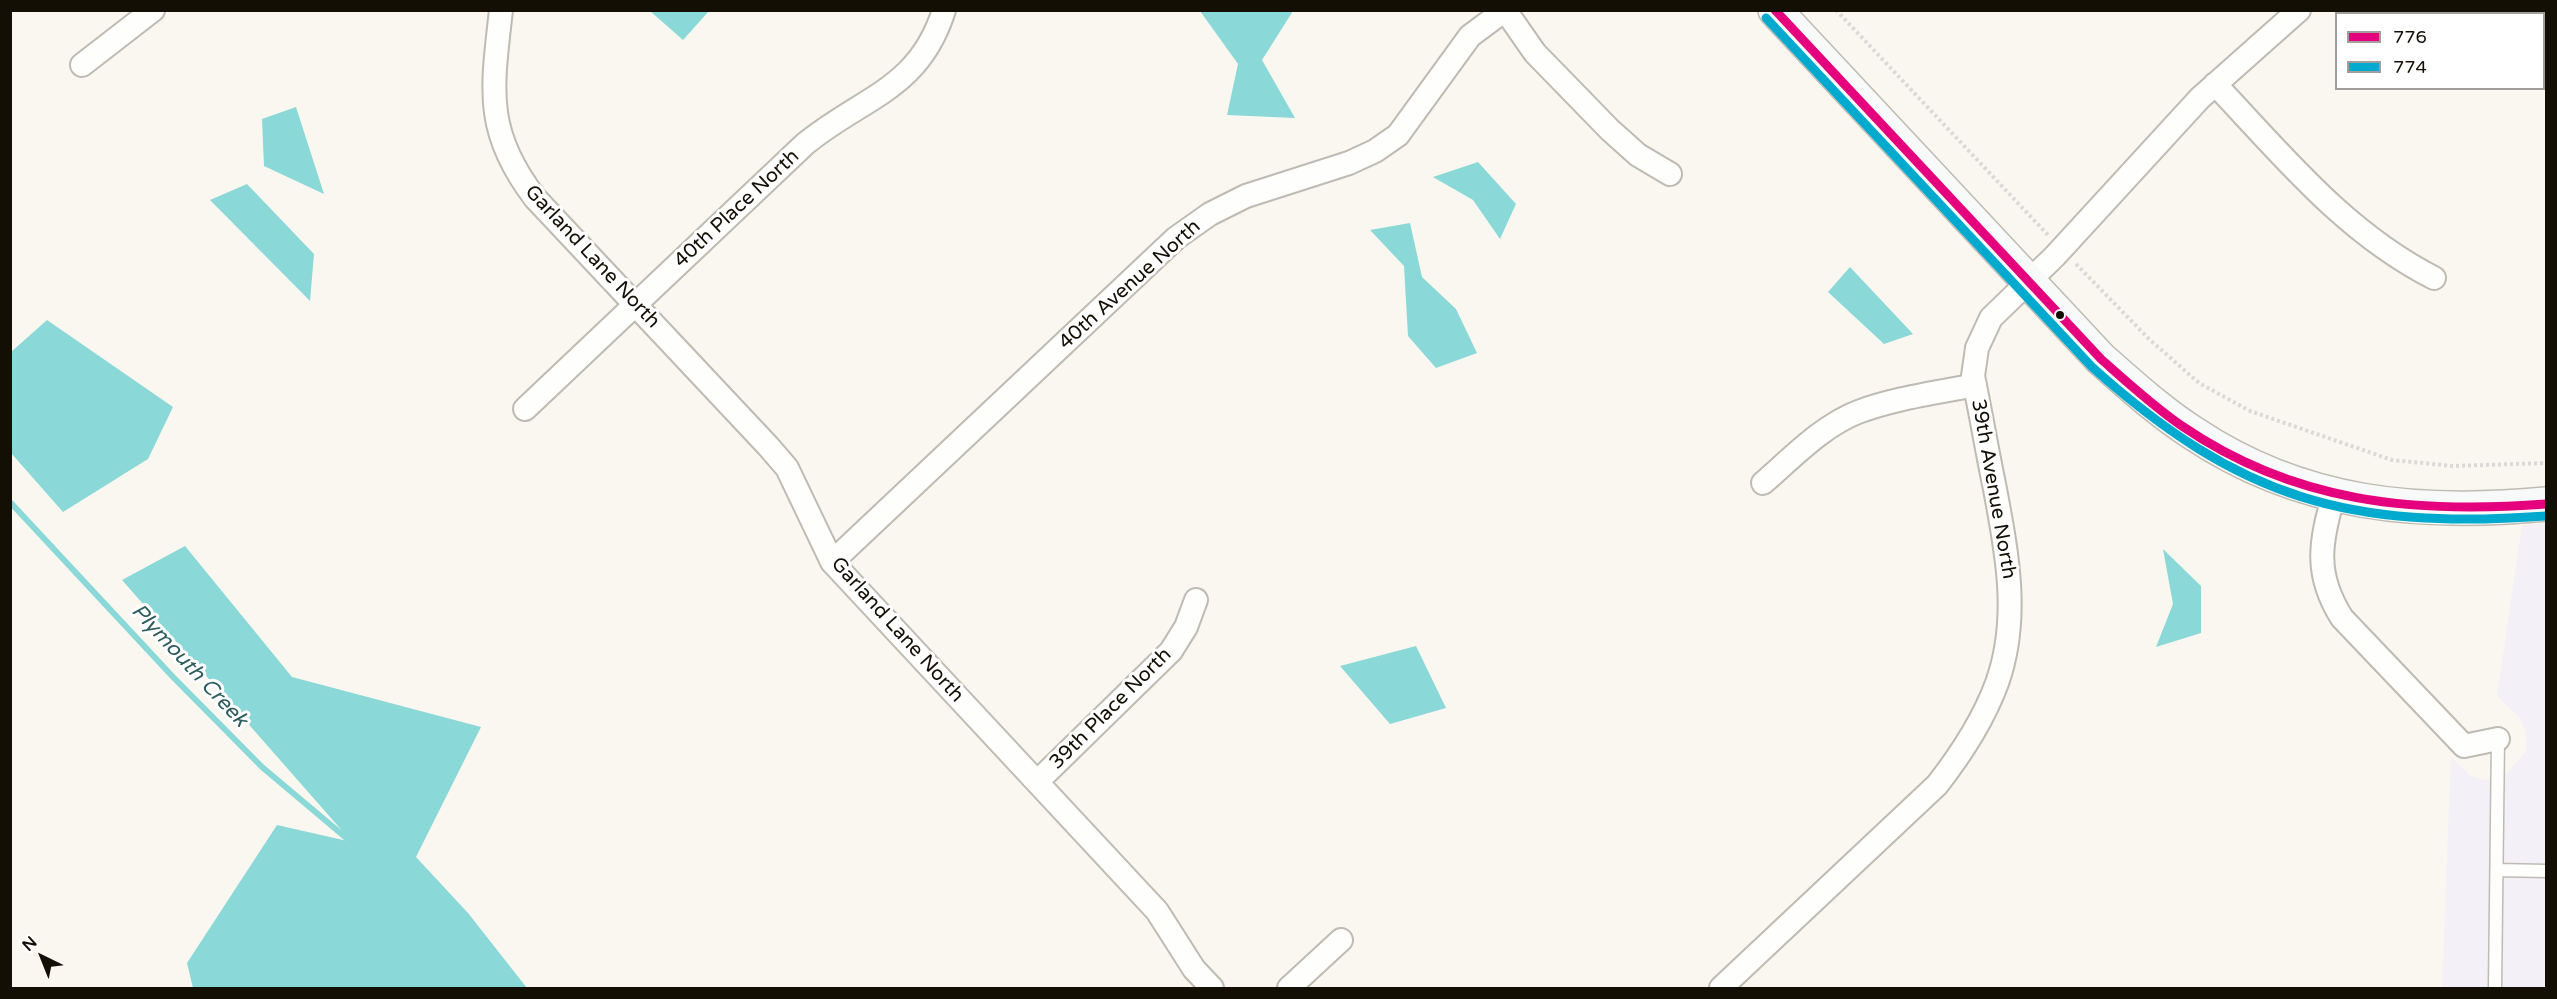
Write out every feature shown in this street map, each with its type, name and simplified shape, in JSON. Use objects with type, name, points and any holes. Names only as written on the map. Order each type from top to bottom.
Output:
[{"type":"street","points":[[82,65],[153,10]]},
{"type":"street","name":"Garland Lane North","points":[[501,10],[494,72],[494,106],[501,140],[515,172],[535,198],[787,468],[832,562],[1158,911],[1194,969],[1212,988]]},
{"type":"street","name":"40th Place North","points":[[525,409],[806,144],[824,129],[878,98],[905,76],[927,51],[944,10]]},
{"type":"street","points":[[1505,10],[1535,53],[1610,130],[1638,155],[1670,174]]},
{"type":"street","name":"40th Avenue North","points":[[832,562],[1176,238],[1210,214],[1246,196],[1349,163],[1375,151],[1398,135],[1470,36],[1505,10]]},
{"type":"street","points":[[1775,10],[2101,359],[2145,398],[2194,434],[2245,463],[2301,485],[2358,501],[2417,509],[2499,508],[2547,504]]},
{"type":"street","name":"39th Avenue North","points":[[1721,988],[1937,785],[1965,748],[1993,692],[2007,639],[2011,592],[2007,557],[1973,376],[1977,348],[1982,333],[2002,306],[2061,249],[2215,84],[2299,10]]},
{"type":"street","points":[[2215,84],[2333,208],[2370,239],[2409,266],[2433,278]]},
{"type":"street","points":[[1763,483],[1811,442],[1858,412],[1905,399],[1975,386]]},
{"type":"street","points":[[2334,494],[2322,537],[2323,567],[2330,599],[2342,618],[2464,746],[2498,739]]},
{"type":"street","name":"39th Place North","points":[[1037,782],[1171,651],[1186,627],[1196,600]]},
{"type":"street","points":[[1288,988],[1341,940]]},
{"type":"lane","points":[[2495,988],[2498,739]]},
{"type":"lane","points":[[2497,870],[2547,871]]},
{"type":"path","points":[[1836,10],[2061,249],[2149,339],[2199,383],[2250,411],[2392,460],[2453,466],[2547,464]]},
{"type":"shaded area","points":[[2546,523],[2546,988],[2442,988],[2451,757],[2469,775],[2484,780],[2506,774],[2527,750],[2525,730],[2519,717],[2497,696],[2522,525]]},
{"type":"water","points":[[650,11],[709,11],[683,40]]},
{"type":"water","points":[[1200,11],[1293,11],[1262,60],[1295,118],[1227,115],[1238,64]]},
{"type":"water","points":[[296,107],[324,194],[264,166],[262,119]]},
{"type":"water","points":[[1478,162],[1516,204],[1500,239],[1473,200],[1433,177]]},
{"type":"water","points":[[247,184],[314,254],[310,301],[210,200]]},
{"type":"water","points":[[1410,223],[1422,277],[1456,309],[1477,353],[1436,368],[1408,336],[1404,266],[1370,230]]},
{"type":"water","points":[[1850,267],[1913,334],[1884,344],[1828,292]]},
{"type":"water","points":[[47,320],[173,407],[148,459],[63,512],[11,453],[11,352]]},
{"type":"water","points":[[185,546],[292,677],[481,727],[416,857],[468,913],[527,988],[193,988],[187,963],[277,825],[352,842],[122,580]]},
{"type":"water","points":[[2163,549],[2201,586],[2201,633],[2156,647],[2173,604]]},
{"type":"water","points":[[1416,646],[1446,708],[1390,724],[1340,666]]},
{"type":"waterway","name":"Plymouth Creek","points":[[10,502],[173,677],[262,767],[357,847]]},
{"type":"transit line","name":"776","points":[[1775,10],[2101,359],[2150,402],[2182,426],[2225,452],[2268,472],[2312,487],[2357,498],[2449,507],[2546,504]]},
{"type":"transit line","name":"774","points":[[1766,18],[2092,367],[2146,412],[2198,448],[2249,476],[2301,497],[2355,510],[2413,517],[2476,519],[2546,516]]}]
